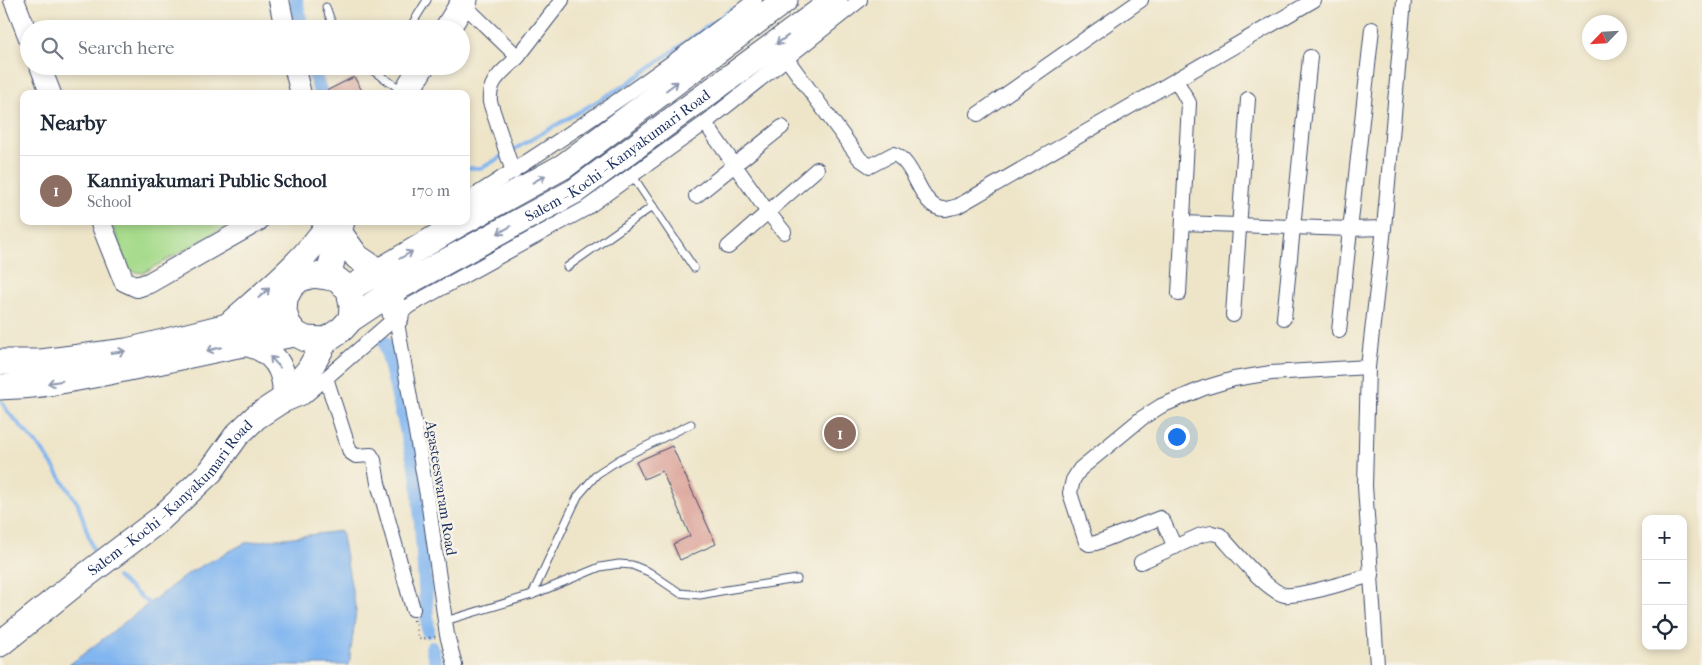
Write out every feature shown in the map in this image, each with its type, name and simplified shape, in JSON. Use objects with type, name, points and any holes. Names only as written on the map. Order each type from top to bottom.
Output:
[{"type":"highway","name":"Salem - Kochi - Kanyakumari Road","points":[[470,218],[564,166],[785,0]]},
{"type":"highway","name":"Salem - Kochi - Kanyakumari Road","points":[[351,319],[393,305],[575,191],[835,0]]},
{"type":"highway","points":[[453,20],[464,2]]},
{"type":"highway","points":[[407,90],[416,75]]},
{"type":"highway","points":[[337,225],[357,257],[378,271],[393,305]]},
{"type":"highway","points":[[337,225],[338,283],[352,306],[351,319],[342,329],[326,340],[306,339],[296,334],[288,324],[284,312],[285,298],[291,287],[300,279],[313,275],[338,283]]},
{"type":"highway","points":[[235,334],[323,234],[337,225]]},
{"type":"highway","name":"Salem - Kochi - Kanyakumari Road","points":[[338,283],[378,271],[458,225]]},
{"type":"highway","points":[[0,387],[48,384],[114,372],[235,334],[284,312]]},
{"type":"highway","points":[[235,334],[256,345],[278,363],[286,384],[285,398]]},
{"type":"highway","points":[[0,362],[41,362],[235,334],[296,334]]},
{"type":"highway","name":"Salem - Kochi - Kanyakumari Road","points":[[0,644],[159,520],[211,471],[237,435],[256,418],[285,398],[309,370],[326,340]]},
{"type":"street","points":[[14,0],[22,20]]},
{"type":"street","points":[[279,0],[283,20]]},
{"type":"street","points":[[513,172],[490,102],[489,93],[492,83],[518,57],[562,0]]},
{"type":"street","points":[[470,199],[513,172],[702,42],[756,0]]},
{"type":"street","points":[[256,418],[304,397],[326,378],[393,305],[409,306],[585,209],[705,123],[860,0]]},
{"type":"street","points":[[978,114],[1141,0]]},
{"type":"street","points":[[786,58],[860,159],[870,166],[893,154],[899,156],[908,166],[927,199],[936,207],[945,209],[958,206],[1314,0]]},
{"type":"street","points":[[1377,665],[1365,486],[1368,367],[1384,228],[1404,0]]},
{"type":"street","points":[[464,2],[518,57]]},
{"type":"street","points":[[1339,331],[1372,29]]},
{"type":"street","points":[[1284,318],[1310,57]]},
{"type":"street","points":[[44,75],[49,90]]},
{"type":"street","points":[[296,75],[299,90]]},
{"type":"street","points":[[1176,80],[1188,103],[1179,294]]},
{"type":"street","points":[[1233,315],[1248,99]]},
{"type":"street","points":[[705,123],[784,232]]},
{"type":"street","points":[[696,196],[782,127]]},
{"type":"street","points":[[728,247],[817,169]]},
{"type":"street","points":[[1183,223],[1350,229],[1384,228]]},
{"type":"street","points":[[102,225],[124,281],[137,287],[149,283],[251,225]]},
{"type":"street","name":"Agasteeswaram Road","points":[[393,305],[429,508],[446,628],[455,665]]},
{"type":"street","points":[[1175,547],[1160,518],[1096,544],[1086,542],[1070,493],[1073,480],[1080,469],[1142,418],[1161,406],[1204,388],[1234,379],[1271,373],[1368,367]]},
{"type":"street","points":[[326,378],[350,452],[356,456],[371,454],[374,460],[378,483],[413,609]]},
{"type":"street","points":[[1141,562],[1201,535],[1212,533],[1220,535],[1271,589],[1285,595],[1300,594],[1372,575]]},
{"type":"lane","points":[[414,20],[427,0]]},
{"type":"lane","points":[[326,7],[331,20]]},
{"type":"lane","points":[[379,75],[401,90]]},
{"type":"lane","points":[[632,175],[694,268]]},
{"type":"lane","points":[[567,267],[653,206]]},
{"type":"lane","points":[[532,595],[578,496],[597,474],[620,459],[691,424]]},
{"type":"lane","points":[[446,628],[600,567],[620,564],[632,565],[649,572],[680,592],[700,595],[797,579]]},
{"type":"path","points":[[413,609],[419,639],[421,640],[446,628]]},
{"type":"green space","points":[[112,225],[229,225],[143,273],[129,271]]},
{"type":"water","points":[[341,531],[356,611],[349,665],[69,665],[190,572],[245,543]]},
{"type":"building","points":[[354,77],[362,90],[328,90]]},
{"type":"building","points":[[672,446],[716,544],[680,560],[673,544],[690,536],[662,471],[644,479],[636,462]]},
{"type":"waterway","points":[[296,0],[300,20]]},
{"type":"waterway","points":[[470,168],[482,168],[627,84],[732,9]]},
{"type":"waterway","points":[[315,75],[320,90]]},
{"type":"waterway","points":[[385,343],[418,478],[428,631]]},
{"type":"waterway","points":[[2,402],[8,412],[43,451],[78,504],[93,549]]},
{"type":"waterway","points":[[117,577],[153,607]]},
{"type":"waterway","points":[[432,648],[437,665]]},
{"type":"place","name":"Kanniyakumari Public School","points":[[840,433]]}]
